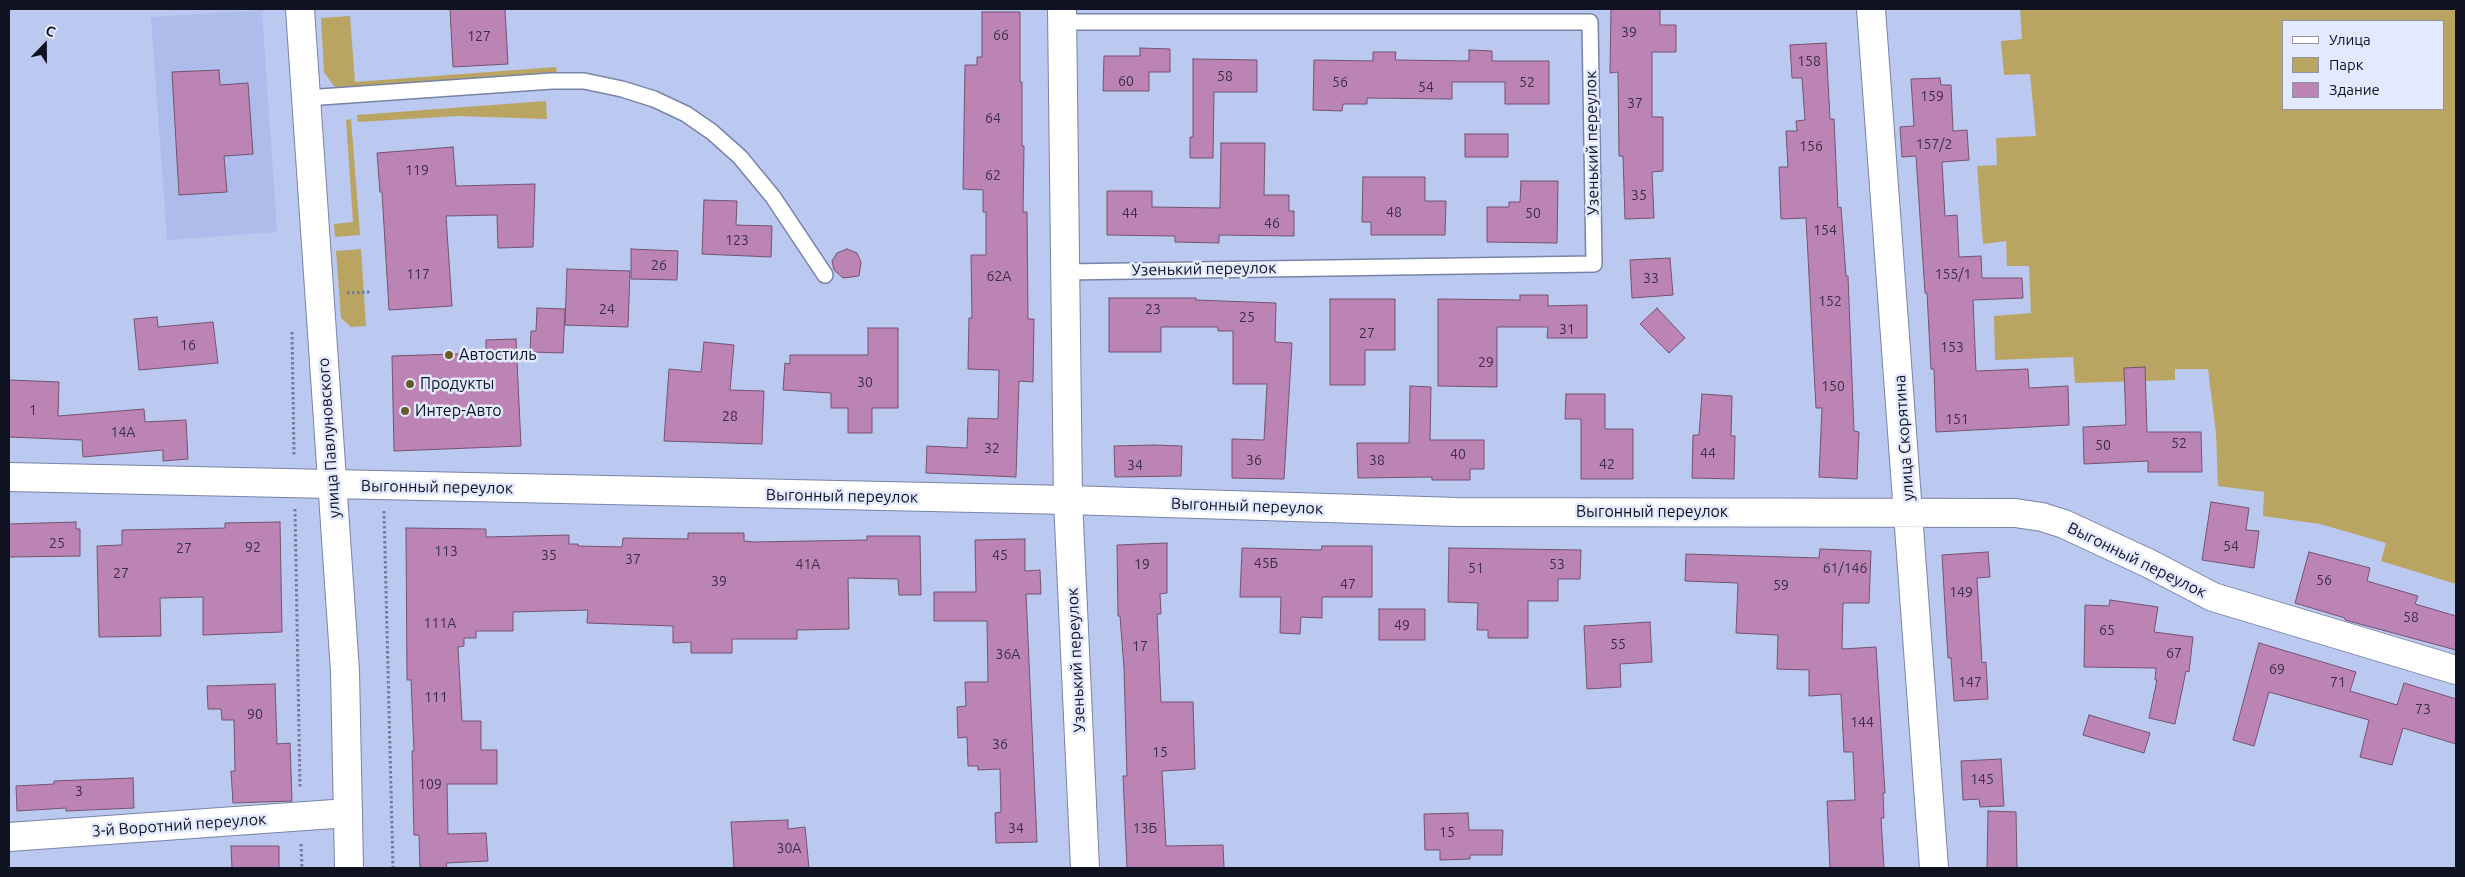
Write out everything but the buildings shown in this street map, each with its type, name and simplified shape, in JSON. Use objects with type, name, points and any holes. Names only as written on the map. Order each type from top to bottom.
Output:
[{"type":"street","name":"улица Павлуновского","points":[[300,9],[345,671],[350,868]]},
{"type":"street","name":"улица Скорятина","points":[[1871,9],[1934,868]]},
{"type":"street","name":"Узенький переулок","points":[[1062,15],[1068,500],[1085,868]]},
{"type":"street","name":"Выгонный переулок","points":[[9,477],[1068,500],[1457,512],[2006,512],[2042,517],[2094,537],[2213,597],[2456,670]]},
{"type":"street","name":"3-й Воротний переулок","points":[[9,837],[348,813]]},
{"type":"lane","name":"Узенький переулок","points":[[1062,15],[1590,22],[1594,264],[1065,272]]},
{"type":"lane","points":[[306,98],[552,81],[584,81],[622,89],[654,99],[712,132],[740,157],[773,197],[825,275]]},
{"type":"path","points":[[292,326],[302,868]]},
{"type":"path","points":[[383,486],[393,868]]},
{"type":"shaded area","points":[[262,10],[277,232],[167,240],[151,17]]},
{"type":"green space","points":[[2020,9],[2456,9],[2456,584],[2381,561],[2386,543],[2320,524],[2263,516],[2264,492],[2218,486],[2216,433],[2208,369],[2175,369],[2175,380],[2075,383],[2073,357],[1995,360],[1994,316],[2031,313],[2029,266],[2007,266],[2006,241],[1983,244],[1977,166],[1997,165],[1996,138],[2036,136],[2030,74],[2004,75],[2001,41],[2022,39]]},
{"type":"green space","points":[[350,16],[355,82],[556,67],[557,74],[345,90],[334,86],[324,72],[321,18]]},
{"type":"green space","points":[[546,101],[547,119],[457,116],[358,122],[357,115]]},
{"type":"green space","points":[[351,119],[360,235],[335,237],[334,224],[353,222],[346,120]]},
{"type":"green space","points":[[361,249],[366,326],[351,327],[341,318],[336,251]]},
{"type":"place","name":"Автостиль","points":[[449,355]]},
{"type":"place","name":"Продукты","points":[[410,384]]},
{"type":"place","name":"Интер-Авто","points":[[405,411]]}]
